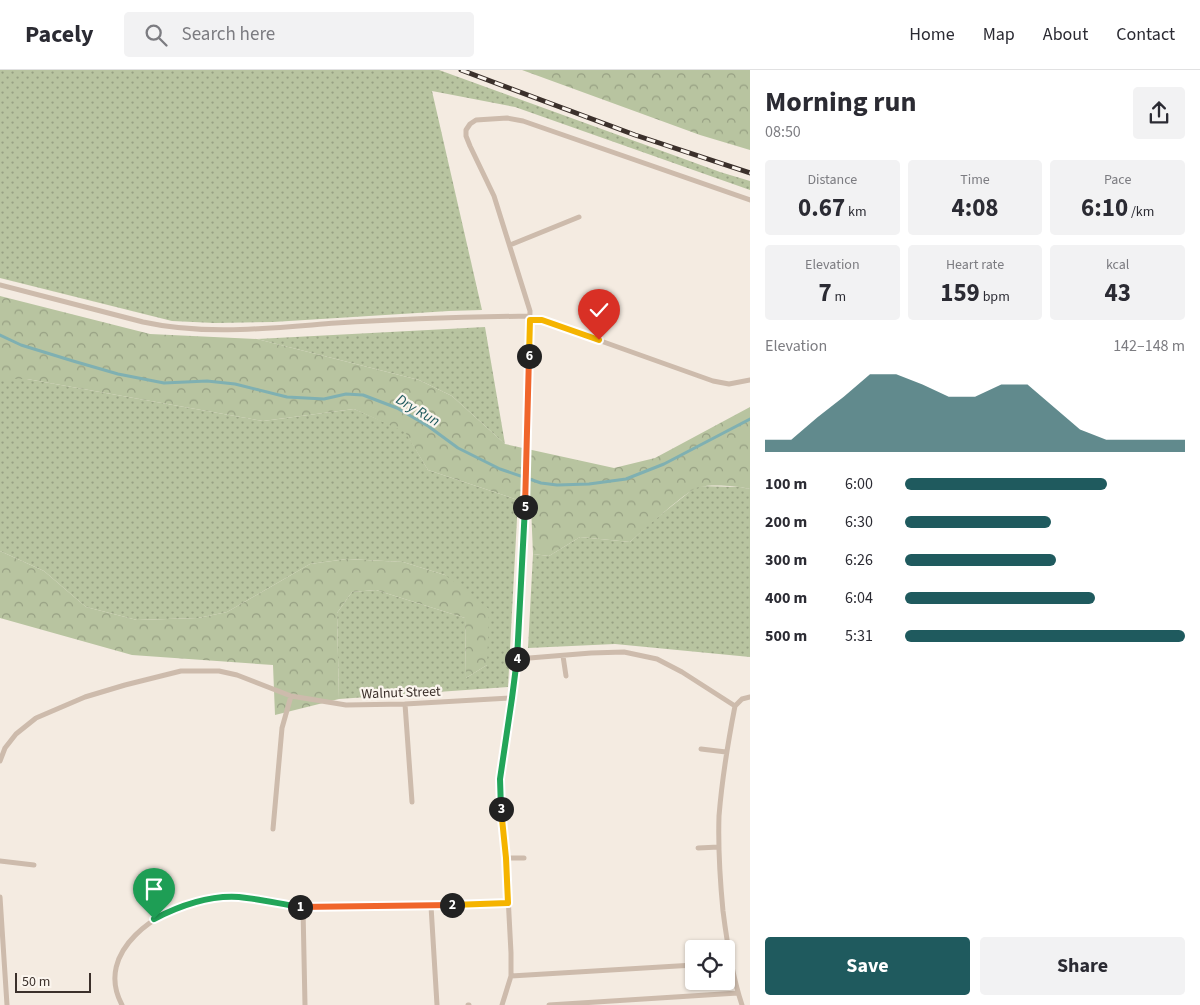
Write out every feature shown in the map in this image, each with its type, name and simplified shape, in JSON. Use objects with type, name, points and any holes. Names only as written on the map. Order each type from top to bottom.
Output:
[{"type":"lane","points":[[502,1005],[511,976],[506,858],[500,779],[517,659],[525,509],[530,316],[494,196],[466,136],[466,130],[476,120],[507,118],[522,121],[750,200]]},
{"type":"lane","points":[[510,245],[579,217]]},
{"type":"lane","points":[[0,285],[143,322],[165,327],[194,330],[254,329],[417,318],[530,316],[713,381],[729,384],[750,380]]},
{"type":"lane","points":[[517,659],[624,652],[657,659],[682,672],[734,706]]},
{"type":"lane","points":[[563,656],[566,676]]},
{"type":"lane","name":"Walnut Street","points":[[0,760],[5,748],[16,734],[36,718],[85,697],[181,671],[219,672],[237,675],[291,696],[346,705],[512,698]]},
{"type":"lane","points":[[273,829],[281,735],[291,696]]},
{"type":"lane","points":[[726,940],[721,888],[719,817],[726,752],[734,706],[742,699],[750,697]]},
{"type":"lane","points":[[405,704],[412,802]]},
{"type":"lane","points":[[701,749],[726,752]]},
{"type":"lane","points":[[698,848],[719,847]]},
{"type":"lane","points":[[506,858],[524,858]]},
{"type":"lane","points":[[0,861],[34,865]]},
{"type":"lane","points":[[0,897],[7,1005]]},
{"type":"lane","points":[[122,1005],[114,981],[116,968],[133,937],[154,919],[169,911],[204,900],[238,897],[303,908],[508,903]]},
{"type":"lane","points":[[431,906],[437,1005]]},
{"type":"lane","points":[[303,908],[305,1005]]},
{"type":"lane","points":[[511,976],[685,966]]},
{"type":"lane","points":[[735,984],[742,1005]]},
{"type":"lane","points":[[549,1005],[738,993]]},
{"type":"green space","points":[[0,70],[439,70],[720,172],[750,181],[750,190],[515,107],[432,91],[482,310],[273,322],[215,323],[172,321],[0,278]]},
{"type":"green space","points":[[522,70],[750,70],[750,150],[700,135]]},
{"type":"green space","points":[[0,296],[150,334],[257,339],[419,380],[452,396],[505,444],[614,468],[655,458],[750,407],[750,489],[725,486],[699,487],[676,502],[630,542],[580,537],[549,556],[533,554],[531,506],[428,470],[405,432],[354,409],[263,421],[27,379],[0,379]]},
{"type":"green space","points":[[485,327],[505,444],[452,396],[419,380],[257,339]]},
{"type":"green space","points":[[0,379],[27,379],[263,421],[354,409],[405,431],[428,470],[518,500],[508,687],[339,699],[337,613],[352,592],[376,590],[465,618],[466,678],[487,665],[445,575],[403,562],[347,559],[310,564],[227,612],[198,618],[137,620],[86,607],[44,571],[0,551]]},
{"type":"green space","points":[[697,486],[750,489],[750,657],[615,644],[528,648],[533,554],[549,556],[580,537],[630,542],[649,524]]},
{"type":"green space","points":[[0,551],[44,571],[86,607],[137,620],[198,618],[227,612],[310,564],[347,559],[403,562],[445,575],[489,609],[487,665],[466,678],[465,618],[376,590],[352,592],[337,613],[339,699],[275,715],[273,665],[132,655],[0,618]]},
{"type":"waterway","name":"Dry Run","points":[[0,335],[21,345],[73,361],[118,374],[164,383],[207,381],[235,384],[287,397],[324,399],[346,394],[363,395],[397,408],[428,426],[458,448],[500,469],[541,483],[557,485],[589,484],[626,479],[664,464],[750,419]]},
{"type":"railway","points":[[461,70],[635,135],[750,173]]},
{"type":"route","points":[[154,919],[169,911],[204,900],[238,897],[303,908],[508,903],[500,779],[517,659],[525,509],[530,320],[542,320],[599,340]]}]
